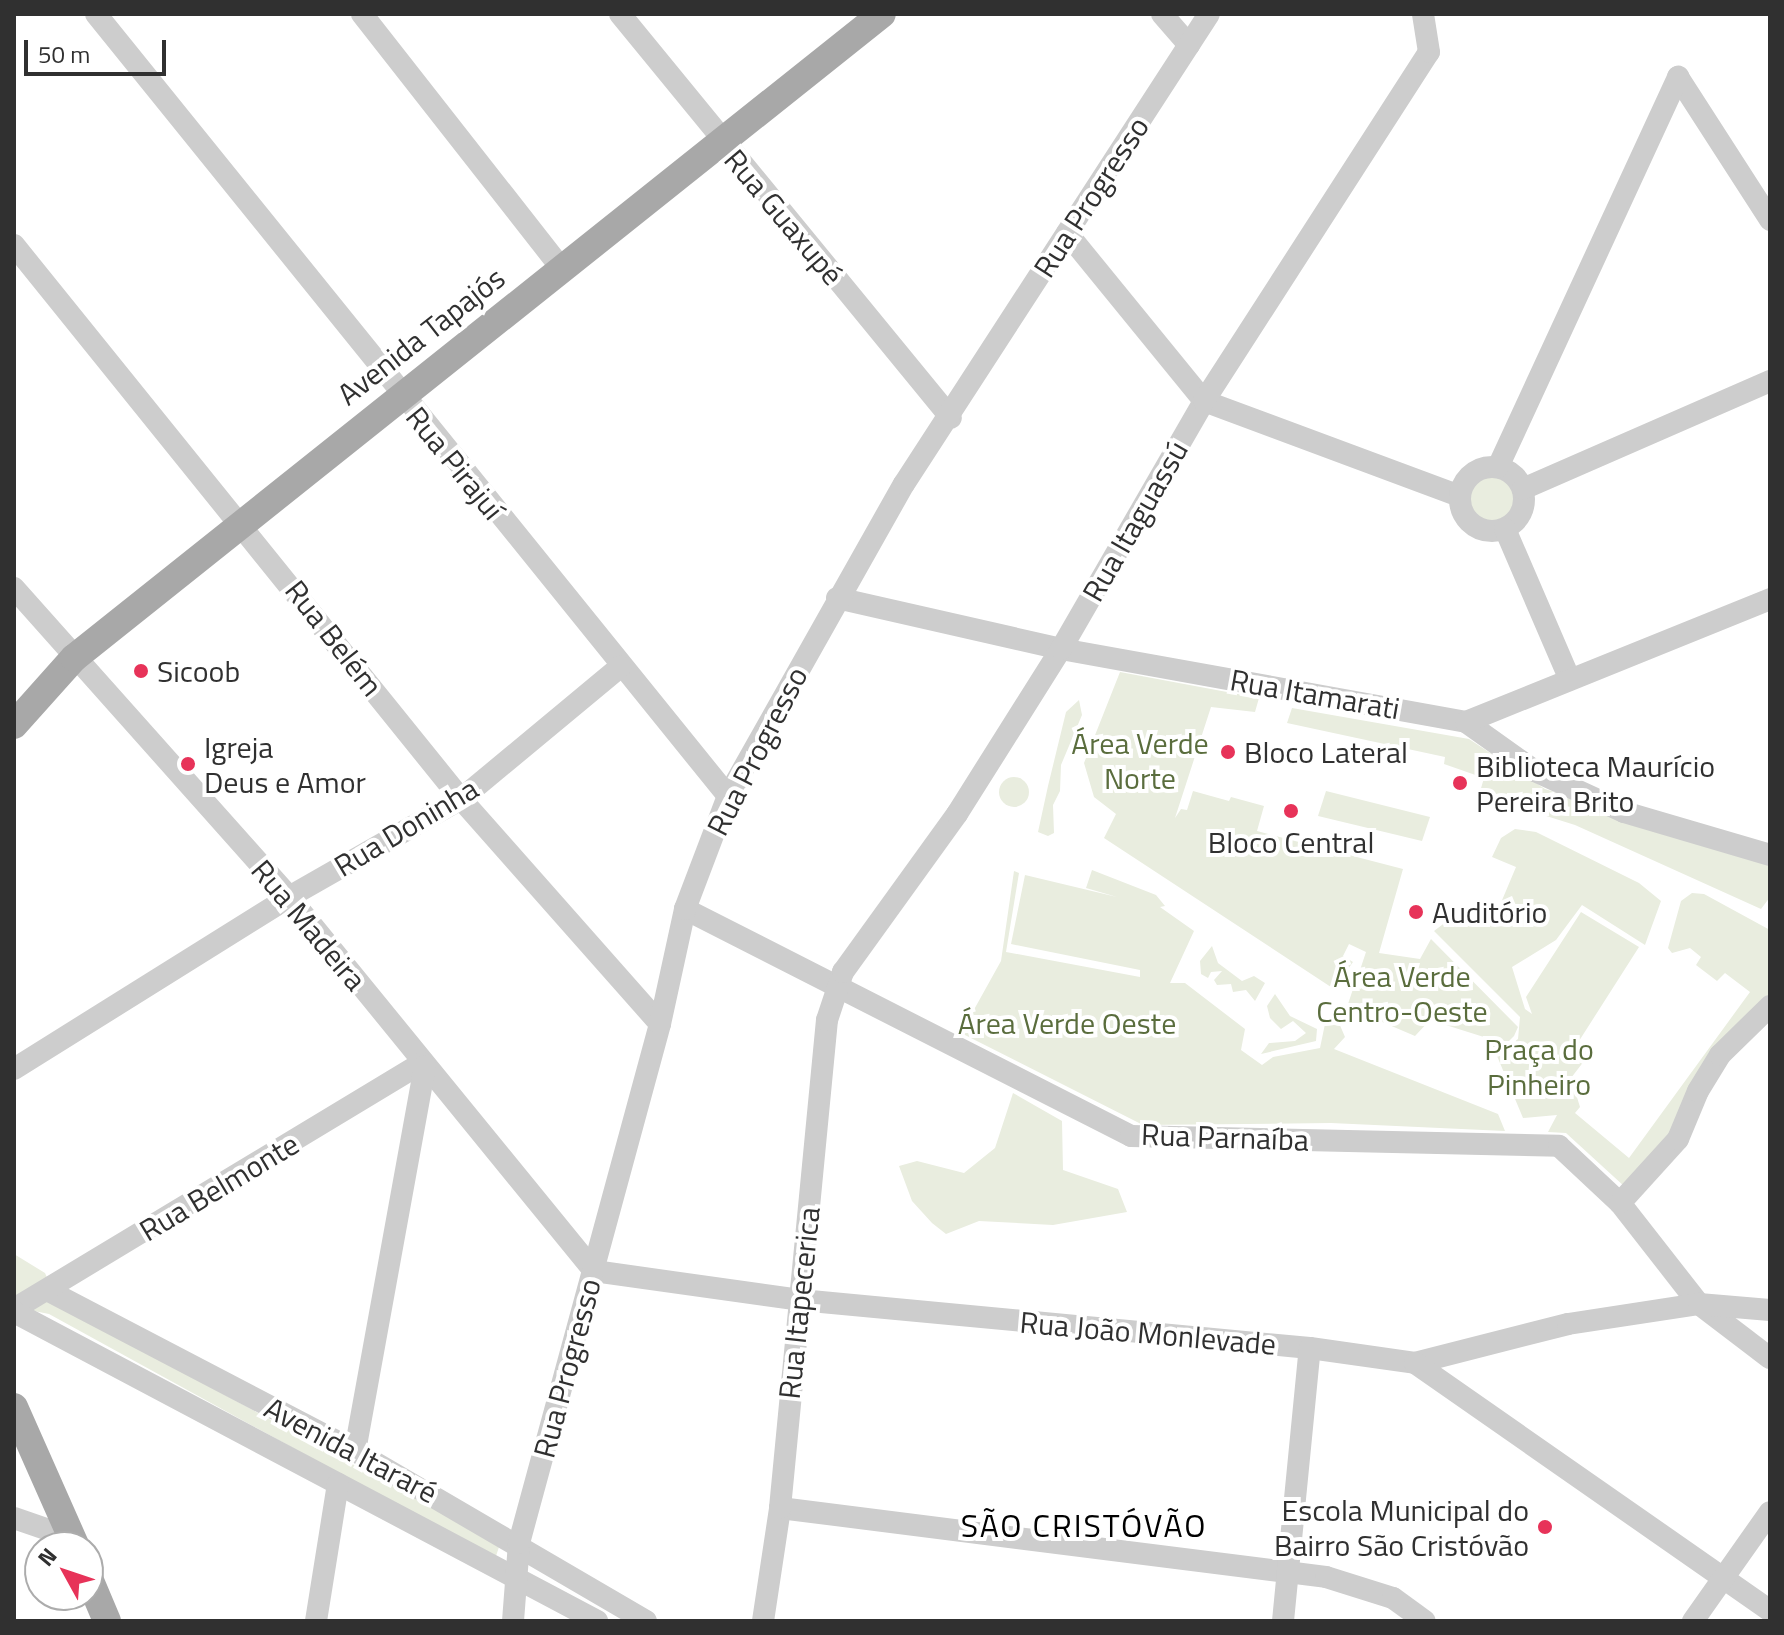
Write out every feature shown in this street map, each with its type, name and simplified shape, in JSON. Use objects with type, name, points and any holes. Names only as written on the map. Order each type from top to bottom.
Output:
[{"type":"main road","name":"Avenida Tapajós","points":[[14,725],[74,658],[720,140],[882,14]]},
{"type":"main road","points":[[14,1407],[69,1531]]},
{"type":"street","name":"Rua Pirajuí","points":[[96,14],[400,396],[728,796]]},
{"type":"street","points":[[362,14],[561,268]]},
{"type":"street","name":"Rua Guaxupé","points":[[620,14],[720,140],[951,418]]},
{"type":"street","points":[[1162,14],[1189,45]]},
{"type":"street","name":"Rua Progresso","points":[[513,1621],[519,1543],[660,1024],[685,909],[728,796],[837,598],[1209,14]]},
{"type":"street","name":"Rua Itaguassú","points":[[838,987],[843,972],[957,814],[1061,649],[1204,401],[1429,52],[1423,14]]},
{"type":"street","points":[[1498,467],[1678,77],[1770,220]]},
{"type":"street","points":[[1067,233],[1204,401],[1460,496],[1473,525],[1505,529]]},
{"type":"street","name":"Rua Belém","points":[[14,245],[242,522],[461,799],[660,1024]]},
{"type":"street","points":[[1523,489],[1770,381]]},
{"type":"street","points":[[1460,496],[1468,476],[1498,467],[1514,474],[1523,489],[1523,508],[1505,529]]},
{"type":"street","points":[[1505,529],[1570,680]]},
{"type":"street","name":"Rua Madeira","points":[[14,588],[289,897],[594,1271]]},
{"type":"street","name":"Rua Itamarati","points":[[837,598],[1061,649],[1466,722],[1535,771],[1624,812],[1770,855]]},
{"type":"street","points":[[1466,722],[1770,599]]},
{"type":"street","name":"Rua Doninha","points":[[14,1069],[289,897],[461,799],[620,667]]},
{"type":"street","name":"Rua Parnaíba","points":[[685,909],[1131,1136],[1559,1146],[1620,1203],[1699,1304],[1770,1358]]},
{"type":"street","name":"Rua Itapecerica","points":[[763,1621],[780,1508],[827,1020],[838,987]]},
{"type":"street","points":[[1620,1203],[1678,1139],[1698,1091],[1720,1055],[1770,1006]]},
{"type":"street","points":[[355,1451],[424,1064]]},
{"type":"street","name":"Rua Belmonte","points":[[14,1311],[424,1064]]},
{"type":"street","name":"Rua João Monlevade","points":[[594,1271],[800,1300],[1310,1348],[1415,1363],[1568,1324],[1699,1304],[1770,1310]]},
{"type":"street","name":"Avenida Itararé","points":[[49,1291],[355,1451],[519,1543],[646,1621]]},
{"type":"street","name":"Avenida Itararé","points":[[14,1311],[597,1621]]},
{"type":"street","points":[[1283,1621],[1310,1348]]},
{"type":"street","points":[[1415,1363],[1770,1611]]},
{"type":"street","points":[[316,1621],[338,1484]]},
{"type":"street","points":[[780,1508],[1288,1575],[1326,1577],[1393,1598],[1425,1621]]},
{"type":"street","points":[[1693,1621],[1770,1512]]},
{"type":"street","points":[[14,1518],[46,1531]]},
{"type":"green space","points":[[1492,470],[1512,479],[1521,499],[1512,519],[1492,528],[1472,519],[1463,499],[1472,479]]},
{"type":"green space","points":[[1120,672],[1259,698],[1255,712],[1211,707],[1175,818],[1181,809],[1187,810],[1193,791],[1229,801],[1231,797],[1264,806],[1257,831],[1403,869],[1379,953],[1420,959],[1431,939],[1518,1027],[1514,1036],[1506,1044],[1430,1020],[1415,1036],[1347,1007],[1354,986],[1361,989],[1368,974],[1360,970],[1366,952],[1349,944],[1343,956],[1353,962],[1334,989],[1104,838],[1116,814],[1094,797],[1084,763]]},
{"type":"green space","points":[[1079,700],[1082,715],[1061,765],[1060,791],[1053,805],[1054,833],[1048,836],[1038,832],[1048,786],[1066,712]]},
{"type":"green space","points":[[1292,708],[1469,739],[1545,789],[1770,862],[1770,897],[1761,909],[1575,825],[1479,795],[1484,778],[1444,764],[1445,757],[1287,723]]},
{"type":"green space","points":[[1014,777],[1025,781],[1029,792],[1025,803],[1014,807],[1003,803],[999,792],[1003,781]]},
{"type":"green space","points":[[1326,791],[1430,817],[1422,841],[1318,816]]},
{"type":"green space","name":"Praça do Pinheiro","points":[[1515,829],[1536,832],[1639,883],[1661,901],[1645,945],[1582,905],[1556,940],[1512,967],[1525,1009],[1532,1014],[1526,997],[1581,912],[1639,947],[1579,1041],[1591,1052],[1571,1078],[1580,1107],[1575,1113],[1629,1158],[1750,992],[1725,973],[1717,981],[1696,965],[1701,957],[1690,948],[1672,953],[1668,948],[1681,901],[1692,893],[1704,894],[1770,930],[1770,996],[1675,1129],[1625,1187],[1566,1133],[1548,1132],[1557,1115],[1523,1118],[1492,1044],[1507,1047],[1518,1039],[1520,1017],[1434,931],[1459,912],[1492,924],[1516,867],[1492,857],[1501,838]]},
{"type":"green space","name":"Área Verde Oeste","points":[[1092,870],[1156,895],[1165,906],[1160,907],[1194,931],[1170,983],[1185,983],[1245,1029],[1241,1050],[1262,1065],[1273,1057],[1320,1048],[1326,1019],[1339,1023],[1345,1037],[1334,1049],[1498,1114],[1505,1131],[1331,1123],[1143,1125],[961,1033],[1001,961],[1014,871],[1019,873],[1006,952],[1140,977],[1140,970],[1011,944],[1025,875],[1117,897],[1086,888]]},
{"type":"green space","points":[[1212,946],[1218,963],[1242,981],[1254,976],[1265,983],[1255,1001],[1246,990],[1233,992],[1231,984],[1217,985],[1214,980],[1222,971],[1211,972],[1208,978],[1201,974],[1200,961]]},
{"type":"green space","points":[[1275,994],[1290,1016],[1317,1029],[1316,1041],[1261,1054],[1269,1043],[1295,1041],[1306,1033],[1293,1021],[1281,1029],[1270,1018],[1267,1006]]},
{"type":"green space","points":[[1013,1093],[1062,1121],[1063,1170],[1118,1189],[1127,1212],[1053,1225],[979,1221],[946,1234],[932,1223],[912,1201],[899,1166],[917,1161],[964,1173],[995,1148]]},
{"type":"green space","points":[[14,1254],[45,1273],[59,1305],[500,1544],[495,1559],[49,1314],[14,1307]]},
{"type":"place","name":"Sicoob","points":[[141,671]]},
{"type":"place","name":"Bloco Lateral","points":[[1228,752]]},
{"type":"place","name":"Igreja Deus e Amor","points":[[188,764]]},
{"type":"place","name":"Biblioteca Maurício Pereira Brito","points":[[1460,783]]},
{"type":"place","name":"Bloco Central","points":[[1291,811]]},
{"type":"place","name":"Auditório","points":[[1416,912]]},
{"type":"place","name":"Escola Municipal do Bairro São Cristóvão","points":[[1545,1527]]},
{"type":"district","name":"SÃO CRISTÓVÃO","points":[[1084,1525]]},
{"type":"park label","name":"Área Verde Norte","points":[[1140,760]]},
{"type":"park label","name":"Área Verde Centro-Oeste","points":[[1402,993]]}]
